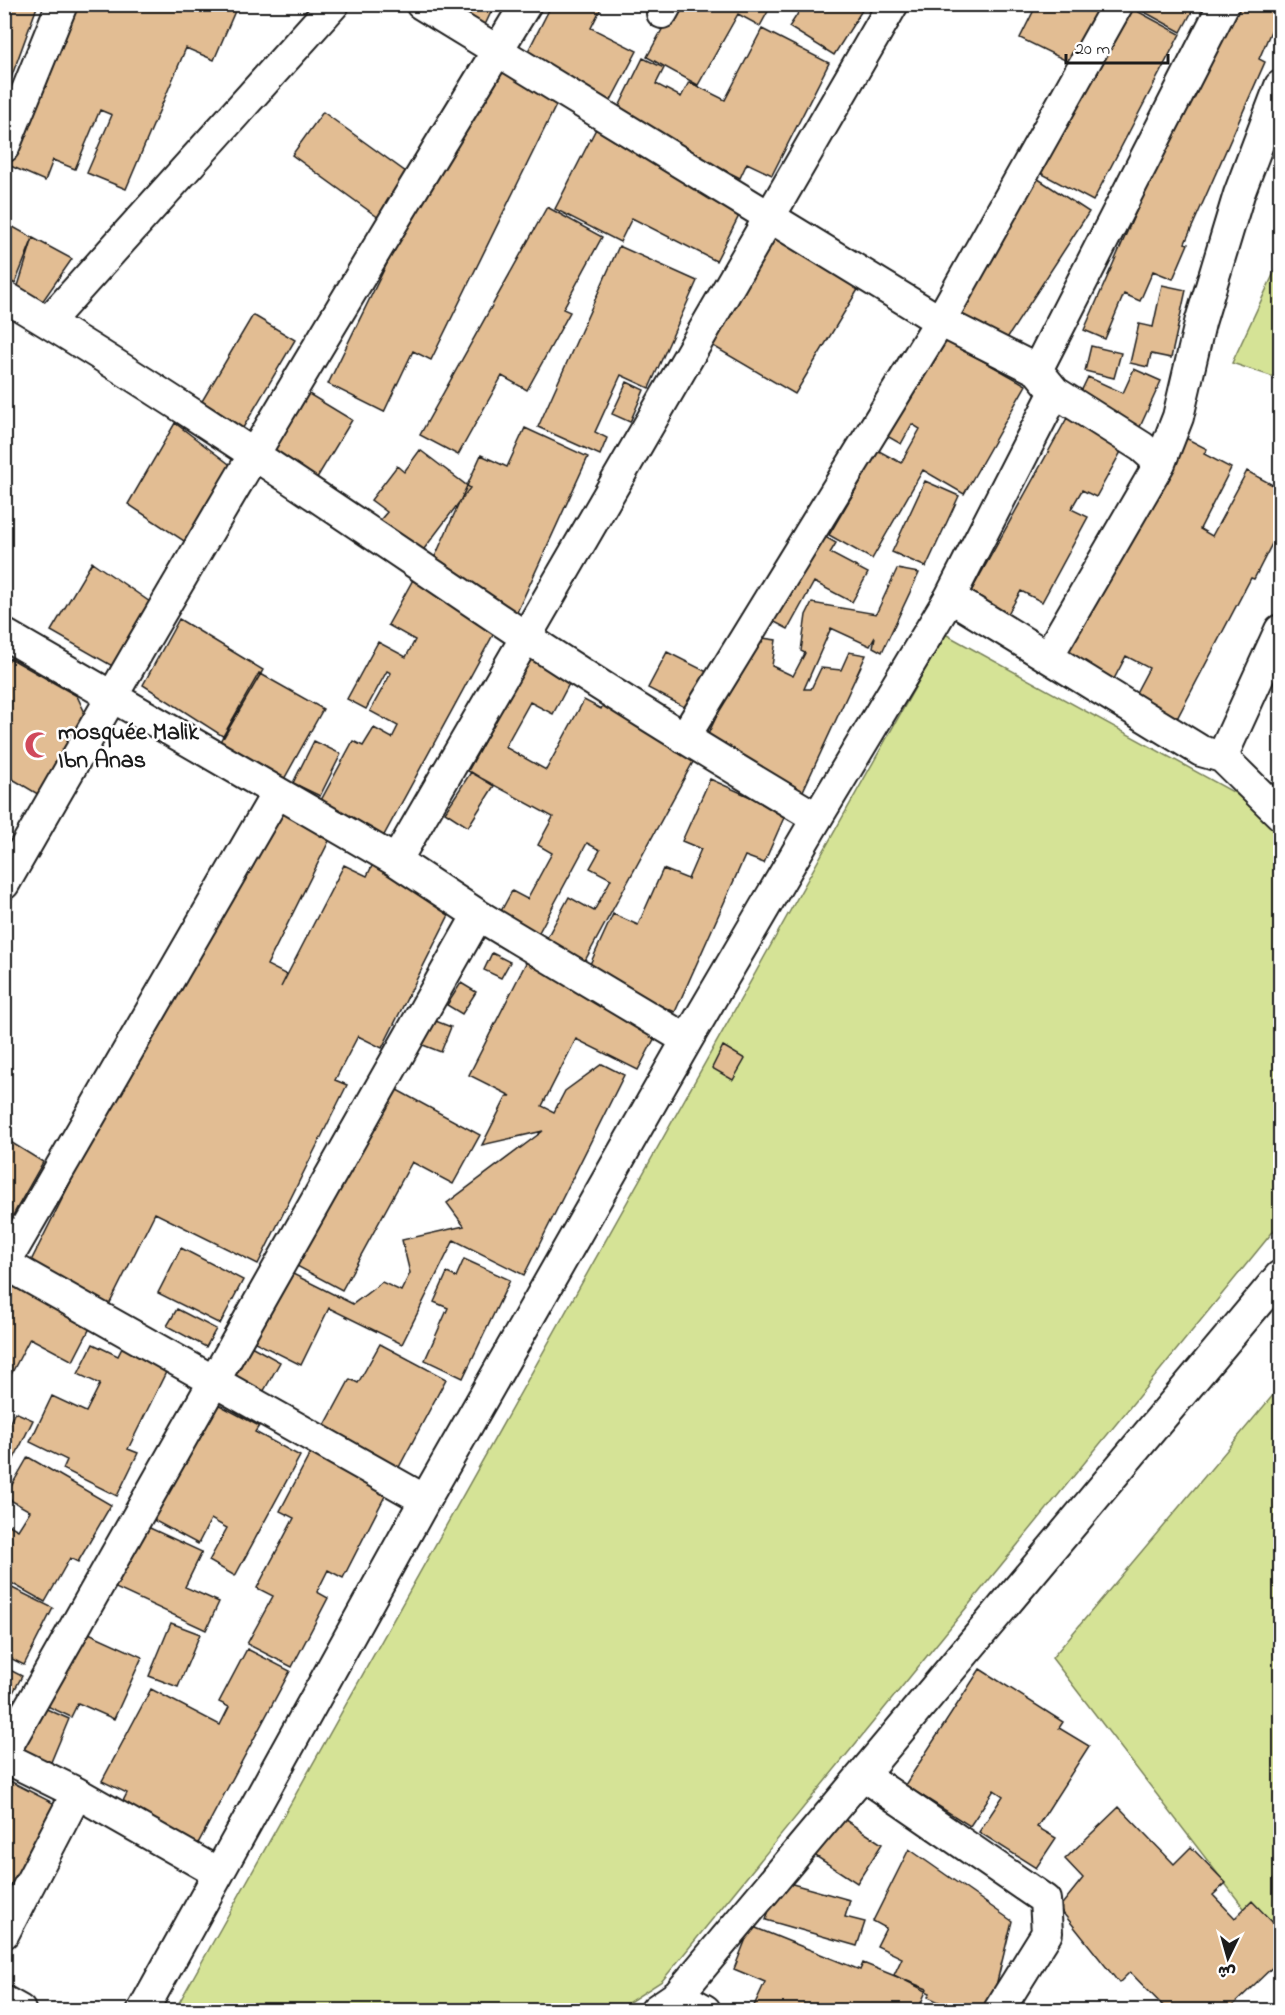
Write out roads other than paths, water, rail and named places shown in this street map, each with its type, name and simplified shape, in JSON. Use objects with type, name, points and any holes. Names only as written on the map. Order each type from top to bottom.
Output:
[{"type":"street","points":[[4,147],[62,4]]},
{"type":"street","points":[[48,322],[334,4]]},
{"type":"street","points":[[421,4],[940,321],[1046,381],[1142,447],[1160,463]]},
{"type":"street","points":[[4,884],[111,697],[255,454],[526,4]]},
{"type":"street","points":[[396,861],[893,4]]},
{"type":"street","points":[[684,738],[940,321],[1118,4]]},
{"type":"street","points":[[143,2010],[425,1500],[687,1040],[950,597],[1046,381],[1224,4]]},
{"type":"street","points":[[1048,656],[1160,463],[1178,417],[1200,323],[1239,194],[1281,86]]},
{"type":"street","points":[[4,296],[255,454],[526,637],[684,738],[817,818]]},
{"type":"street","points":[[950,597],[1201,751],[1221,757],[1281,814]]},
{"type":"street","points":[[1221,757],[1281,630]]},
{"type":"street","points":[[4,634],[396,861],[478,915],[687,1040]]},
{"type":"street","points":[[277,792],[5,1264],[425,1500]]},
{"type":"street","points":[[4,1752],[478,915]]},
{"type":"street","points":[[667,2003],[863,1775],[1281,1276]]},
{"type":"street","points":[[4,1757],[77,1793],[218,1873]]},
{"type":"street","points":[[863,1775],[1045,1900],[1047,1933],[1004,2008]]},
{"type":"street","points":[[4,1933],[77,1793]]},
{"type":"street","points":[[4,2001],[20,2010]]},
{"type":"street","points":[[667,2003],[705,2010]]},
{"type":"place","name":"mosquée Malik Ibn Anas","points":[[38,745]]}]
